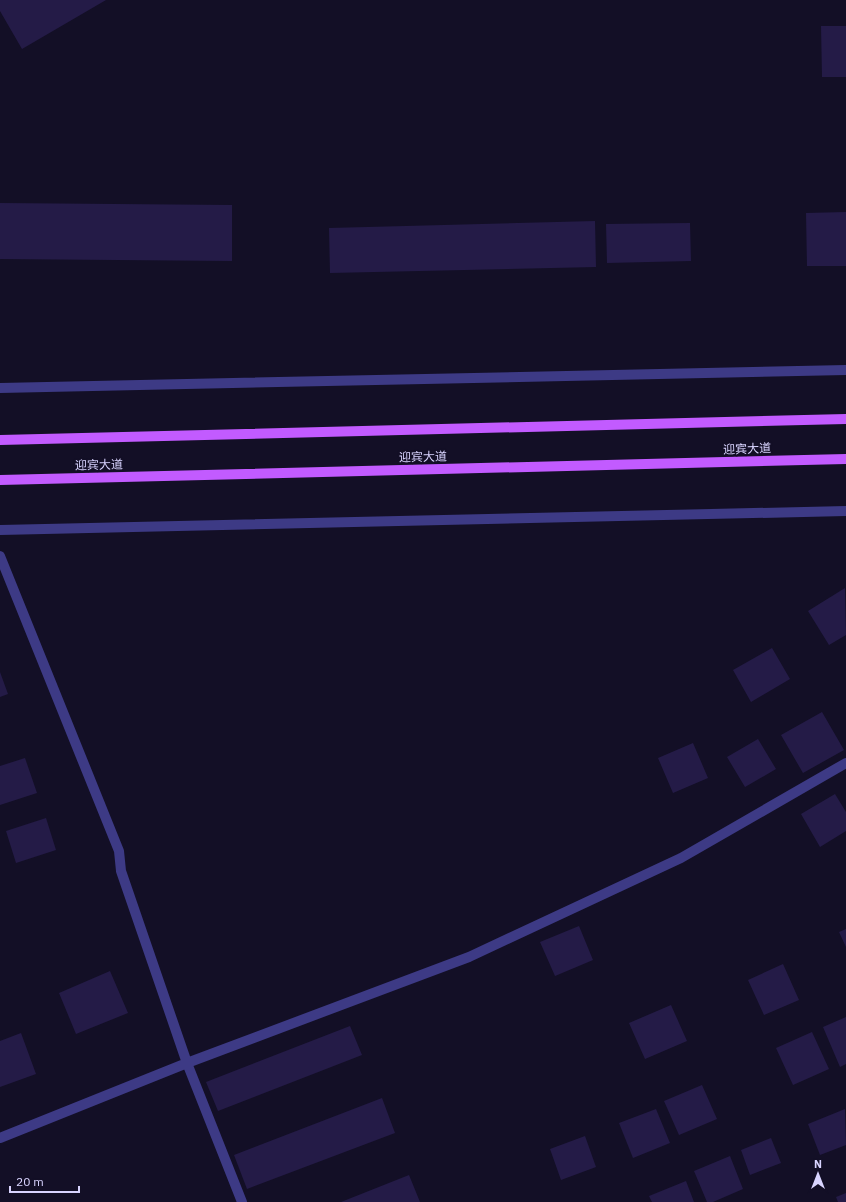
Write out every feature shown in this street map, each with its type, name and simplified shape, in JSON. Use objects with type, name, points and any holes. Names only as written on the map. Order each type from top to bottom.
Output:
[{"type":"main road","points":[[0,440],[846,419]]},
{"type":"main road","name":"迎宾大道","points":[[0,480],[846,459]]},
{"type":"street","points":[[0,388],[846,370]]},
{"type":"street","points":[[0,530],[846,511]]},
{"type":"street","points":[[0,556],[119,851],[121,871],[187,1063],[242,1202]]},
{"type":"street","points":[[0,1138],[187,1063],[469,957],[681,858],[826,776],[846,763]]},
{"type":"building","points":[[0,0],[106,0],[22,49],[0,11]]},
{"type":"building","points":[[821,26],[846,26],[846,77],[822,77]]},
{"type":"building","points":[[0,203],[232,205],[232,261],[0,259]]},
{"type":"building","points":[[846,212],[846,266],[807,266],[806,213]]},
{"type":"building","points":[[595,221],[596,267],[330,273],[329,228]]},
{"type":"building","points":[[690,223],[691,261],[607,263],[606,224]]},
{"type":"building","points":[[845,588],[846,635],[829,645],[808,611]]},
{"type":"building","points":[[772,648],[790,679],[751,702],[733,670]]},
{"type":"building","points":[[0,672],[8,694],[0,697]]},
{"type":"building","points":[[822,712],[844,750],[803,773],[781,735]]},
{"type":"building","points":[[758,739],[776,769],[745,787],[727,757]]},
{"type":"building","points":[[693,743],[708,778],[673,793],[658,758]]},
{"type":"building","points":[[25,758],[37,793],[0,805],[0,766]]},
{"type":"building","points":[[835,794],[846,812],[846,831],[820,847],[801,814]]},
{"type":"building","points":[[46,818],[56,850],[16,863],[6,831]]},
{"type":"building","points":[[579,926],[593,960],[555,976],[540,942]]},
{"type":"building","points":[[846,929],[846,947],[839,932]]},
{"type":"building","points":[[783,964],[799,1000],[764,1015],[748,980]]},
{"type":"building","points":[[110,971],[128,1013],[76,1034],[59,993]]},
{"type":"building","points":[[671,1005],[687,1041],[645,1059],[629,1023]]},
{"type":"building","points":[[846,1017],[846,1064],[840,1067],[823,1027]]},
{"type":"building","points":[[350,1026],[362,1055],[218,1111],[206,1082]]},
{"type":"building","points":[[812,1032],[829,1069],[793,1085],[776,1048]]},
{"type":"building","points":[[21,1033],[36,1074],[0,1087],[0,1041]]},
{"type":"building","points":[[702,1085],[717,1119],[679,1135],[664,1101]]},
{"type":"building","points":[[382,1098],[395,1133],[247,1189],[234,1155]]},
{"type":"building","points":[[656,1109],[670,1143],[633,1158],[619,1123]]},
{"type":"building","points":[[845,1109],[846,1145],[820,1155],[808,1124]]},
{"type":"building","points":[[585,1136],[596,1167],[561,1180],[550,1149]]},
{"type":"building","points":[[771,1138],[781,1163],[750,1175],[741,1150]]},
{"type":"building","points":[[730,1156],[743,1189],[713,1202],[707,1202],[694,1171]]},
{"type":"building","points":[[409,1175],[420,1202],[341,1202]]},
{"type":"building","points":[[686,1181],[694,1202],[652,1202],[649,1196]]},
{"type":"building","points":[[846,1193],[846,1202],[838,1202],[836,1197]]}]
